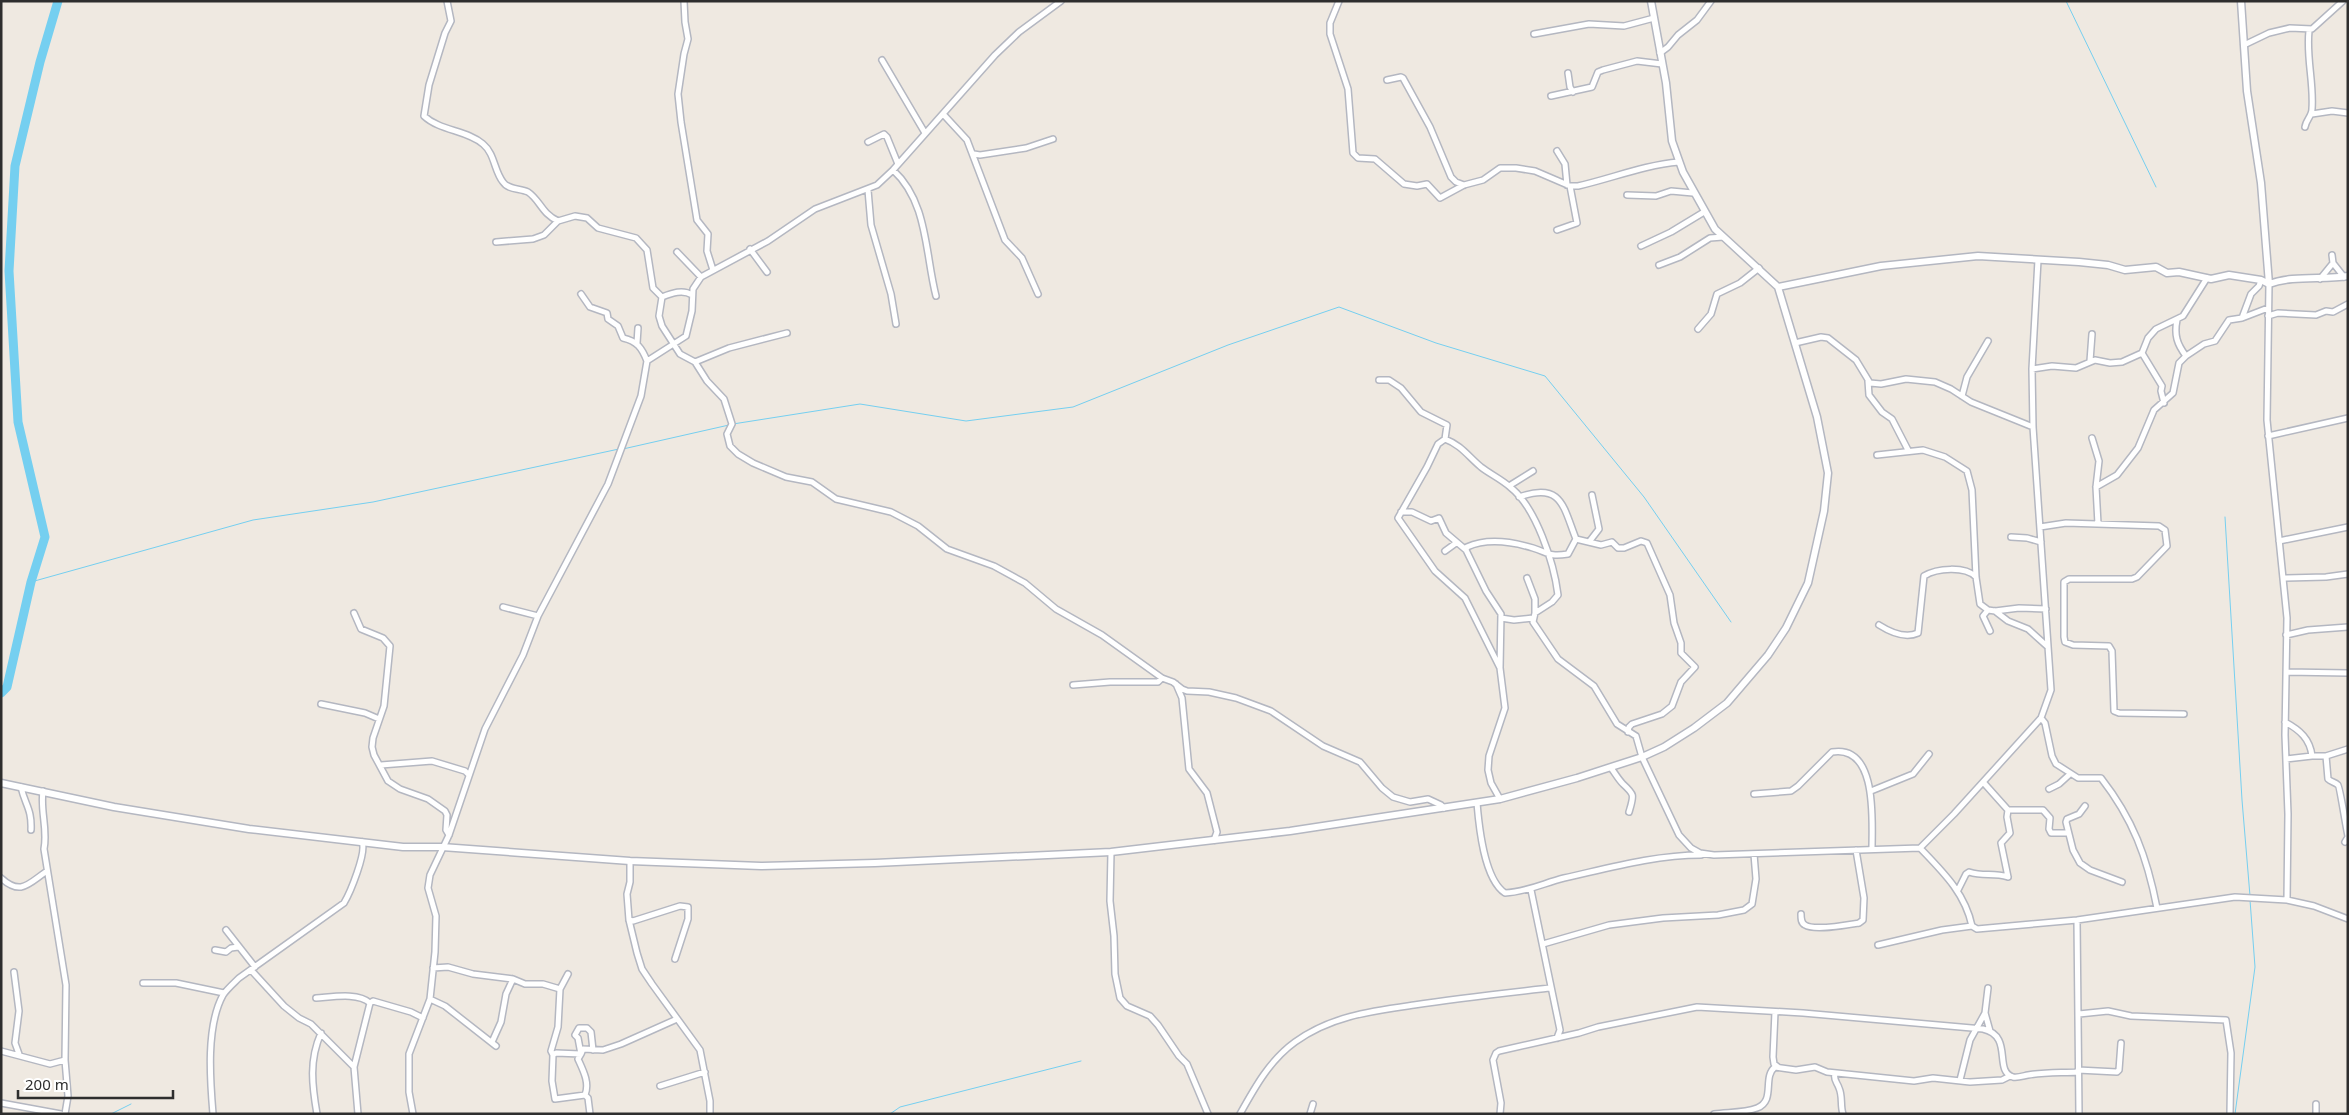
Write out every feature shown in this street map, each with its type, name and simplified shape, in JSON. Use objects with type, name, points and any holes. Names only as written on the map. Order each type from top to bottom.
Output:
[{"type":"street","points":[[447,1],[451,21],[445,33],[429,85],[424,116],[432,122],[482,143],[490,151],[503,182],[508,186],[526,191],[542,211],[558,221]]},
{"type":"street","points":[[684,1],[684,22],[688,39],[678,94],[681,122],[697,220],[708,234],[707,251],[713,270]]},
{"type":"street","points":[[648,361],[686,336],[692,311],[692,296],[697,280],[701,276],[768,241],[815,209],[877,185],[893,170],[995,55],[1019,32],[1061,1]]},
{"type":"street","points":[[1339,1],[1330,23],[1330,34],[1348,89],[1353,153],[1358,158],[1375,159],[1404,184],[1417,186],[1427,184],[1440,198],[1464,185],[1483,180],[1500,168],[1535,171],[1568,186],[1587,184],[1656,164],[1679,162]]},
{"type":"street","points":[[1,783],[176,817],[250,829],[403,847],[442,847],[711,865],[808,865],[1111,852],[1214,840],[1500,799],[1642,757],[1687,732],[1727,703],[1786,628],[1808,583],[1824,511],[1828,473],[1817,417],[1778,287],[1759,268],[1722,237],[1693,193],[1679,162],[1672,141],[1662,64],[1651,1]]},
{"type":"street","points":[[1660,53],[1697,20],[1711,1]]},
{"type":"street","points":[[2241,1],[2247,91],[2260,183],[2269,284],[2268,436],[2284,578],[2286,635],[2287,900]]},
{"type":"street","points":[[2312,114],[2312,95],[2308,71],[2309,31],[2343,1]]},
{"type":"street","points":[[1534,34],[1589,24],[1624,26],[1654,18]]},
{"type":"street","points":[[2244,46],[2269,33],[2290,28],[2309,31]]},
{"type":"street","points":[[882,60],[925,133]]},
{"type":"street","points":[[1551,96],[1592,87],[1598,72],[1603,70],[1637,61],[1662,64]]},
{"type":"street","points":[[1568,73],[1570,88],[1573,92]]},
{"type":"street","points":[[1388,80],[1401,76],[1403,78],[1425,118],[1451,177],[1456,182],[1464,185]]},
{"type":"street","points":[[2305,127],[2306,120],[2312,114],[2332,111],[2348,113]]},
{"type":"street","points":[[943,114],[967,140],[974,154],[982,184],[992,201],[1005,240],[1022,258],[1038,294]]},
{"type":"street","points":[[868,142],[884,134],[898,164]]},
{"type":"street","points":[[974,154],[980,155],[1026,148],[1052,139]]},
{"type":"street","points":[[1557,151],[1565,164],[1577,223],[1557,230]]},
{"type":"street","points":[[893,170],[906,181],[919,211],[936,296]]},
{"type":"street","points":[[868,190],[871,225],[880,255],[884,278],[891,294],[896,324]]},
{"type":"street","points":[[1627,195],[1656,196],[1671,190],[1693,193]]},
{"type":"street","points":[[1641,246],[1671,232],[1704,212]]},
{"type":"street","points":[[496,242],[533,239],[544,235],[558,221],[575,216],[587,218],[598,228],[636,238],[647,250],[653,288],[662,298]]},
{"type":"street","points":[[1659,265],[1688,253],[1710,238],[1722,237]]},
{"type":"street","points":[[750,249],[768,272]]},
{"type":"street","points":[[677,252],[701,276]]},
{"type":"street","points":[[2332,254],[2333,263],[2346,276]]},
{"type":"street","points":[[1778,287],[1843,272],[1926,260],[1978,256],[2108,265],[2125,270],[2156,268],[2167,273],[2179,272],[2207,278],[2229,275],[2261,280],[2269,284],[2279,280],[2346,276]]},
{"type":"street","points":[[1477,803],[1479,827],[1494,882],[1505,892],[1530,890],[1558,880],[1630,863],[1692,855],[1920,848],[2041,718],[2051,690],[2033,427],[2032,369],[2038,260]]},
{"type":"street","points":[[2319,279],[2333,263]]},
{"type":"street","points":[[1698,329],[1711,314],[1717,294],[1740,283],[1759,268]]},
{"type":"street","points":[[2032,369],[2052,366],[2076,368],[2095,360],[2110,363],[2122,362],[2142,353],[2148,338],[2156,330],[2182,316],[2207,278]]},
{"type":"street","points":[[2242,318],[2251,294],[2259,286],[2261,280]]},
{"type":"street","points":[[662,298],[672,293],[687,292],[692,296]]},
{"type":"street","points":[[413,1114],[410,1092],[409,1054],[430,998],[433,968],[436,916],[428,888],[430,875],[449,835],[485,729],[523,656],[538,616],[608,484],[641,396],[648,361],[642,349],[636,343],[623,338],[618,326],[608,319],[606,313],[590,307],[581,294]]},
{"type":"street","points":[[662,298],[659,316],[662,326],[680,354],[694,362],[707,381],[724,399],[732,424],[727,434],[730,446],[738,454],[753,463],[786,477],[812,482],[836,500],[884,509],[912,522],[947,549],[994,566],[1025,583],[1056,609],[1102,635],[1162,678],[1187,691],[1209,692],[1236,698],[1271,711],[1323,746],[1360,762],[1382,788],[1393,797],[1410,802],[1428,799],[1444,808]]},
{"type":"street","points":[[2268,316],[2278,312],[2316,315],[2326,311],[2333,312],[2348,304]]},
{"type":"street","points":[[2096,487],[2117,475],[2138,448],[2154,410],[2173,393],[2179,363],[2204,344],[2215,341],[2226,322],[2268,308]]},
{"type":"street","points":[[2177,320],[2175,331],[2177,344],[2186,356]]},
{"type":"street","points":[[636,343],[638,328]]},
{"type":"street","points":[[694,362],[729,348],[787,333]]},
{"type":"street","points":[[2090,361],[2092,334]]},
{"type":"street","points":[[1795,342],[1821,337],[1828,338],[1856,360],[1867,381],[1869,395],[1882,412],[1892,419],[1908,450]]},
{"type":"street","points":[[1962,396],[1967,377],[1988,341]]},
{"type":"street","points":[[2142,353],[2162,386],[2164,403]]},
{"type":"street","points":[[1867,381],[1875,385],[1906,379],[1935,382],[2033,427]]},
{"type":"street","points":[[1380,380],[1388,380],[1401,388],[1421,412],[1447,425],[1445,439],[1438,444],[1398,518],[1401,526],[1411,535],[1435,571],[1465,598],[1500,668]]},
{"type":"street","points":[[2268,436],[2348,418]]},
{"type":"street","points":[[2092,438],[2099,461],[2096,487],[2098,524]]},
{"type":"street","points":[[1445,439],[1463,448],[1481,467],[1509,486],[1519,497],[1536,524],[1550,556],[1558,595],[1534,616],[1514,620],[1501,618]]},
{"type":"street","points":[[1876,456],[1908,450],[1932,451],[1966,471],[1972,490],[1976,577],[1980,604],[1988,610],[1995,611],[2019,608],[2046,609]]},
{"type":"street","points":[[1509,486],[1533,471]]},
{"type":"street","points":[[1466,550],[1466,547],[1475,543],[1495,542],[1518,544],[1536,549],[1550,556],[1568,554],[1576,539],[1562,502],[1556,496],[1539,491],[1519,497]]},
{"type":"street","points":[[1589,542],[1599,528],[1592,495]]},
{"type":"street","points":[[1401,512],[1412,512],[1431,521],[1439,518],[1443,529],[1456,543],[1466,550],[1501,618],[1500,668],[1505,708],[1489,756],[1488,770],[1491,782],[1500,799]]},
{"type":"street","points":[[2040,527],[2066,523],[2159,526],[2165,530],[2168,546],[2137,577],[2069,579],[2064,582],[2065,642],[2073,645],[2109,646],[2112,651],[2114,710],[2119,713],[2184,714]]},
{"type":"street","points":[[2279,541],[2348,527]]},
{"type":"street","points":[[2011,537],[2041,542]]},
{"type":"street","points":[[1576,539],[1601,545],[1612,542],[1618,548],[1624,548],[1641,541],[1647,543],[1670,595],[1674,623],[1681,643],[1681,653],[1695,667],[1681,682],[1672,706],[1662,714],[1632,724],[1628,732]]},
{"type":"street","points":[[1445,551],[1456,543]]},
{"type":"street","points":[[1879,625],[1889,632],[1914,635],[1918,633],[1924,576],[1949,570],[1966,571],[1976,577]]},
{"type":"street","points":[[2284,578],[2326,577],[2348,574]]},
{"type":"street","points":[[1527,578],[1535,599],[1533,622],[1540,633],[1558,659],[1594,686],[1616,724],[1638,740],[1642,757],[1680,835],[1691,848],[1700,853],[1714,855]]},
{"type":"street","points":[[503,607],[538,616]]},
{"type":"street","points":[[1988,610],[1984,616],[1990,631]]},
{"type":"street","points":[[1995,611],[2008,622],[2028,629],[2048,647]]},
{"type":"street","points":[[354,613],[361,628],[383,638],[390,646],[384,706],[372,747],[374,755],[388,781],[428,799],[445,811],[447,816],[446,830],[449,835]]},
{"type":"street","points":[[2286,635],[2317,629],[2348,627]]},
{"type":"street","points":[[2286,672],[2348,674]]},
{"type":"street","points":[[1073,685],[1110,682],[1158,682],[1162,678]]},
{"type":"street","points":[[1176,684],[1182,698],[1189,769],[1207,793],[1217,832],[1214,840]]},
{"type":"street","points":[[321,704],[364,713],[379,719]]},
{"type":"street","points":[[2041,718],[2045,723],[2052,756],[2056,764],[2078,778],[2100,778],[2132,824],[2151,878],[2157,908]]},
{"type":"street","points":[[2285,722],[2296,728],[2308,740],[2312,756]]},
{"type":"street","points":[[2286,759],[2326,756],[2348,750]]},
{"type":"street","points":[[1754,794],[1791,790],[1798,786],[1832,752],[1845,752],[1860,764],[1869,782],[1871,791],[1872,850]]},
{"type":"street","points":[[1871,791],[1913,774],[1929,754]]},
{"type":"street","points":[[2326,756],[2328,779],[2341,790],[2342,812],[2347,838]]},
{"type":"street","points":[[381,765],[432,761],[465,771],[468,775]]},
{"type":"street","points":[[1610,768],[1623,784],[1632,791],[1629,812]]},
{"type":"street","points":[[2049,789],[2059,784],[2070,774]]},
{"type":"street","points":[[1983,782],[2008,810],[2043,810],[2050,818],[2049,829],[2051,833],[2068,833]]},
{"type":"street","points":[[21,787],[23,797],[29,805],[31,830]]},
{"type":"street","points":[[43,792],[46,829],[44,849],[66,985],[65,1060],[68,1096],[65,1114]]},
{"type":"street","points":[[2085,806],[2079,814],[2067,819],[2065,825],[2071,837],[2073,850],[2080,863],[2090,870],[2122,882]]},
{"type":"street","points":[[1958,890],[1966,874],[1970,872],[1982,875],[1998,873],[2008,877],[2001,843],[2010,834],[2007,817],[2008,810]]},
{"type":"street","points":[[213,1114],[210,1084],[213,1031],[217,1009],[224,993],[239,978],[344,904],[351,891],[362,855],[364,846],[362,842]]},
{"type":"street","points":[[1920,848],[1958,890],[1967,908],[1972,926]]},
{"type":"street","points":[[1801,914],[1802,922],[1806,926],[1814,928],[1859,923],[1864,920],[1864,898],[1856,850]]},
{"type":"street","points":[[1111,852],[1110,901],[1114,936],[1115,974],[1120,998],[1127,1006],[1150,1016],[1158,1025],[1179,1056],[1187,1064],[1208,1114]]},
{"type":"street","points":[[1542,944],[1609,925],[1663,918],[1718,915],[1744,910],[1752,904],[1755,894],[1754,854]]},
{"type":"street","points":[[630,861],[630,882],[627,894],[629,920],[642,969],[700,1050],[705,1072],[710,1114]]},
{"type":"street","points":[[1,878],[11,887],[23,887],[47,871]]},
{"type":"street","points":[[1530,890],[1560,1030],[1557,1038]]},
{"type":"street","points":[[1878,946],[1942,930],[1972,926],[1977,929],[1992,929],[2077,920],[2235,897],[2287,900],[2314,906],[2348,919]]},
{"type":"street","points":[[629,920],[633,921],[680,906],[688,907],[688,919],[675,960]]},
{"type":"street","points":[[2077,920],[2079,1114]]},
{"type":"street","points":[[226,930],[253,969],[284,1006],[321,1032],[354,1067]]},
{"type":"street","points":[[215,950],[226,952],[238,947]]},
{"type":"street","points":[[433,968],[448,967],[473,974],[513,979],[524,984],[543,984],[560,989]]},
{"type":"street","points":[[14,972],[19,1011],[15,1043],[19,1054]]},
{"type":"street","points":[[568,974],[560,989],[558,1026],[551,1051],[553,1055],[552,1081],[555,1099],[585,1095]]},
{"type":"street","points":[[430,998],[445,1006],[494,1044],[501,1022],[506,994],[513,979]]},
{"type":"street","points":[[143,983],[176,983],[224,993]]},
{"type":"street","points":[[1240,1114],[1268,1068],[1295,1042],[1319,1027],[1368,1011],[1437,1000],[1550,988]]},
{"type":"street","points":[[1960,1080],[1970,1040],[1985,1013],[1988,988]]},
{"type":"street","points":[[316,998],[344,996],[366,999],[370,1004]]},
{"type":"street","points":[[358,1114],[354,1067],[370,1004],[373,1001],[411,1012],[423,1018]]},
{"type":"street","points":[[1500,1114],[1501,1103],[1494,1060],[1496,1053],[1517,1045],[1557,1038],[1598,1026],[1697,1007],[1990,1030]]},
{"type":"street","points":[[1775,1012],[1773,1057],[1774,1064],[1778,1067]]},
{"type":"street","points":[[2079,1014],[2108,1012],[2131,1016],[2226,1020],[2230,1053],[2230,1114]]},
{"type":"street","points":[[1985,1013],[1990,1030],[2001,1042],[2005,1070],[2010,1076],[2015,1078],[2044,1072],[2116,1072],[2119,1070],[2121,1042]]},
{"type":"street","points":[[585,1095],[587,1090],[585,1075],[578,1059],[583,1049],[593,1050],[620,1044],[677,1019]]},
{"type":"street","points":[[581,1054],[578,1038],[575,1035],[579,1028],[587,1028],[590,1032],[593,1050]]},
{"type":"street","points":[[1560,1030],[1567,1035]]},
{"type":"street","points":[[317,1114],[313,1065],[314,1049],[321,1032]]},
{"type":"street","points":[[1,1051],[19,1054],[50,1064],[58,1064],[65,1060]]},
{"type":"street","points":[[553,1055],[556,1053],[563,1055],[581,1054]]},
{"type":"street","points":[[58,1064],[66,1071]]},
{"type":"street","points":[[1714,1114],[1759,1111],[1768,1098],[1771,1070],[1778,1067],[1796,1070],[1815,1067],[1834,1073],[1914,1081],[1933,1078],[1970,1082],[2002,1080],[2010,1076]]},
{"type":"street","points":[[660,1086],[705,1072]]},
{"type":"street","points":[[1834,1073],[1834,1079],[1840,1091],[1840,1106],[1843,1114]]},
{"type":"street","points":[[585,1095],[588,1098],[590,1114]]},
{"type":"street","points":[[1,1103],[61,1114]]},
{"type":"street","points":[[1310,1114],[1313,1104]]},
{"type":"street","points":[[2316,1104],[2316,1114]]},
{"type":"waterway","points":[[1,693],[7,687],[31,582],[45,537],[18,422],[9,271],[15,166],[40,62],[58,1]]},
{"type":"waterway","points":[[2066,1],[2156,187]]},
{"type":"waterway","points":[[733,424],[860,404],[966,421],[1073,407],[1228,345],[1339,307],[1436,343],[1545,376],[1644,497],[1731,622]]},
{"type":"waterway","points":[[623,449],[729,425]]},
{"type":"waterway","points":[[31,582],[253,520],[373,502],[619,449]]},
{"type":"waterway","points":[[2225,517],[2242,800],[2250,896]]},
{"type":"waterway","points":[[2235,1114],[2255,967],[2250,900]]},
{"type":"waterway","points":[[890,1114],[900,1107],[1081,1061]]},
{"type":"waterway","points":[[111,1114],[131,1104]]}]
